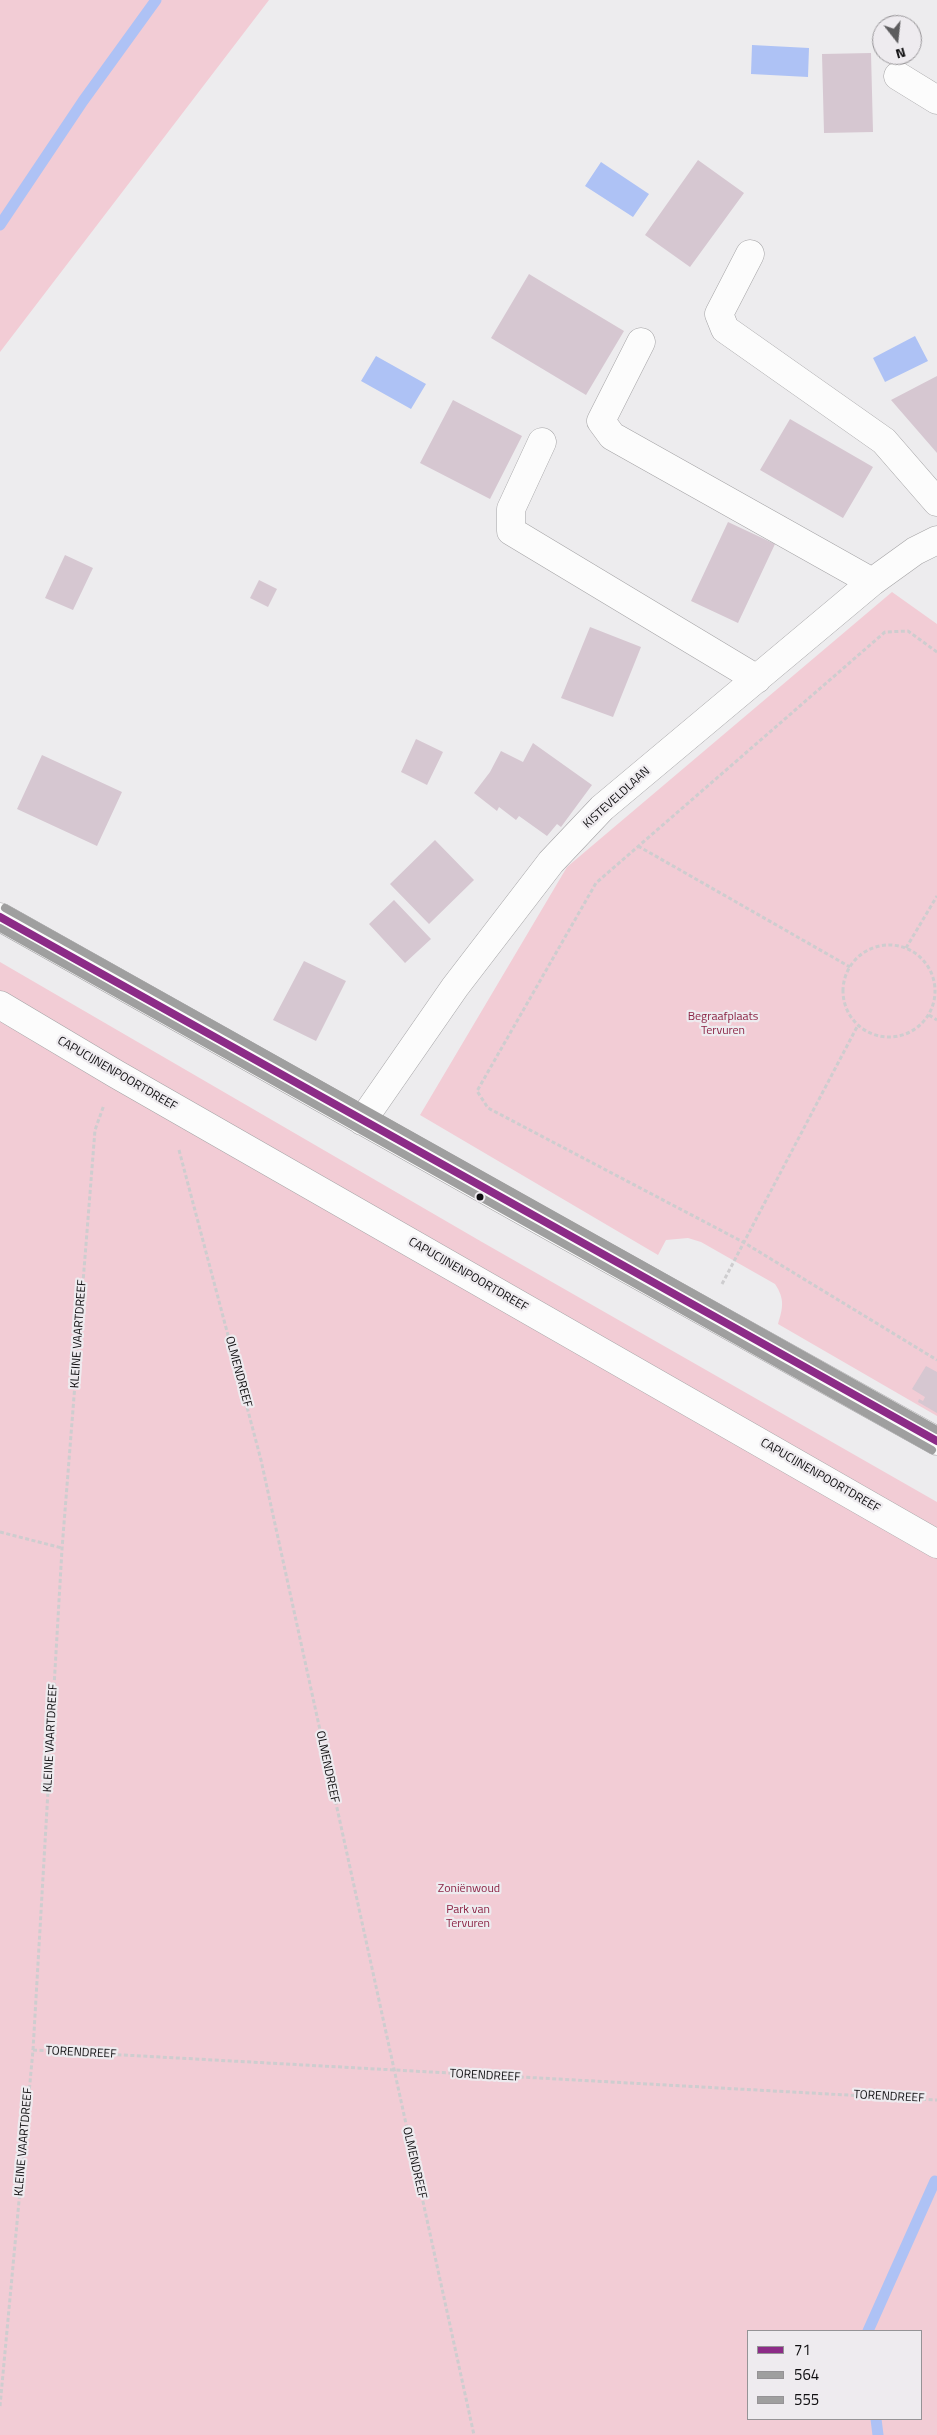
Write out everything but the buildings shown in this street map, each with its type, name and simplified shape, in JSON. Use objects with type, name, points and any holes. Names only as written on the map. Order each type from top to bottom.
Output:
[{"type":"street","points":[[898,76],[937,100]]},
{"type":"street","points":[[750,254],[719,314],[725,329],[884,441],[937,502]]},
{"type":"street","points":[[641,342],[601,421],[612,436],[872,582]]},
{"type":"street","points":[[542,442],[510,509],[511,532],[757,679]]},
{"type":"street","name":"KISTEVELDLAAN","points":[[362,1121],[455,986],[551,862],[602,808],[872,582],[915,551],[937,540]]},
{"type":"street","points":[[0,917],[937,1441]]},
{"type":"street","name":"CAPUCIJNENPOORTDREEF","points":[[0,1005],[116,1074],[937,1544]]},
{"type":"path","points":[[937,652],[908,631],[885,632],[596,883],[477,1092],[488,1108],[743,1242],[937,1360]]},
{"type":"path","points":[[638,846],[850,967]]},
{"type":"path","points":[[906,948],[937,896]]},
{"type":"path","points":[[891,945],[906,948],[920,956],[930,969],[935,992],[929,1015],[912,1031],[897,1036],[881,1036],[858,1025],[848,1012],[844,997],[845,981],[850,967],[861,954],[875,947],[891,945]]},
{"type":"path","points":[[929,1015],[937,1020]]},
{"type":"path","points":[[707,1313],[858,1025]]},
{"type":"path","name":"KLEINE VAARTDREEF","points":[[0,2406],[33,2050],[62,1548],[95,1130],[116,1074]]},
{"type":"path","name":"OLMENDREEF","points":[[167,1103],[261,1460],[474,2435]]},
{"type":"path","points":[[0,1532],[62,1548]]},
{"type":"path","name":"TORENDREEF","points":[[33,2050],[937,2100]]},
{"type":"green space","points":[[0,0],[269,0],[0,352]]},
{"type":"green space","name":"Begraafplaats Tervuren","points":[[892,592],[937,624],[937,1416],[778,1324],[782,1299],[775,1284],[701,1242],[688,1238],[666,1240],[658,1255],[420,1115],[567,867]]},
{"type":"green space","name":"Zoniënwoud","points":[[0,962],[482,1242],[937,1502],[937,2435],[0,2435]]},
{"type":"water","points":[[752,45],[809,48],[808,77],[751,74]]},
{"type":"water","points":[[601,162],[649,194],[633,217],[585,186]]},
{"type":"water","points":[[915,336],[928,361],[885,382],[873,358]]},
{"type":"water","points":[[376,356],[426,384],[411,409],[361,381]]},
{"type":"waterway","points":[[0,225],[83,101],[156,0]]},
{"type":"waterway","points":[[868,2330],[935,2181]]},
{"type":"waterway","points":[[876,2420],[878,2435]]},
{"type":"transit line","name":"555","points":[[5,908],[937,1430]]},
{"type":"transit line","name":"71","points":[[0,917],[937,1441]]},
{"type":"transit line","name":"564","points":[[0,928],[932,1450]]},
{"type":"park label","name":"Park van Tervuren","points":[[468,1917]]}]
